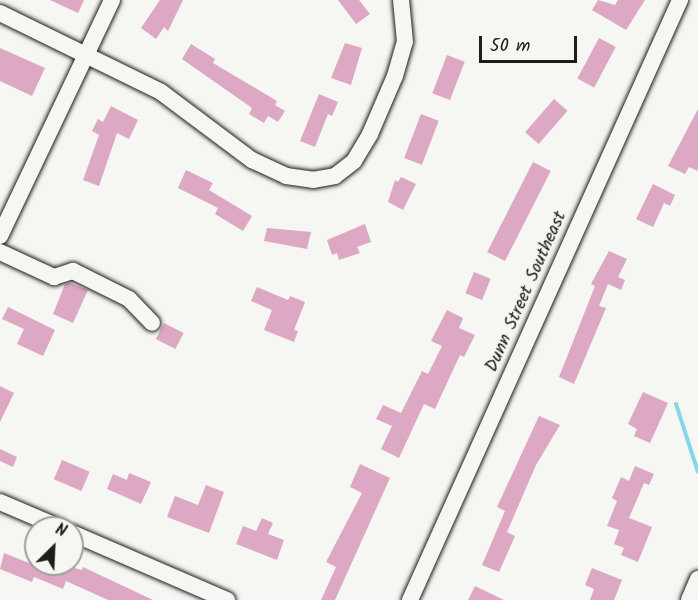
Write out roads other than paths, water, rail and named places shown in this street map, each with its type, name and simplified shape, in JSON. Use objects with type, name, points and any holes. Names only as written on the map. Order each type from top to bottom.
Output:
[{"type":"street","points":[[0,236],[112,0]]},
{"type":"street","points":[[0,13],[161,92],[252,160],[286,176],[313,180],[335,176],[370,134],[395,76],[405,42],[401,0]]},
{"type":"street","name":"Dunn Street Southeast","points":[[410,600],[680,0]]},
{"type":"street","points":[[0,252],[54,277],[68,272],[78,274],[129,299],[152,323]]},
{"type":"street","points":[[0,502],[33,516]]},
{"type":"street","points":[[84,538],[226,600]]},
{"type":"street","points":[[689,600],[698,579]]},
{"type":"waterway","points":[[676,404],[698,472]]}]
